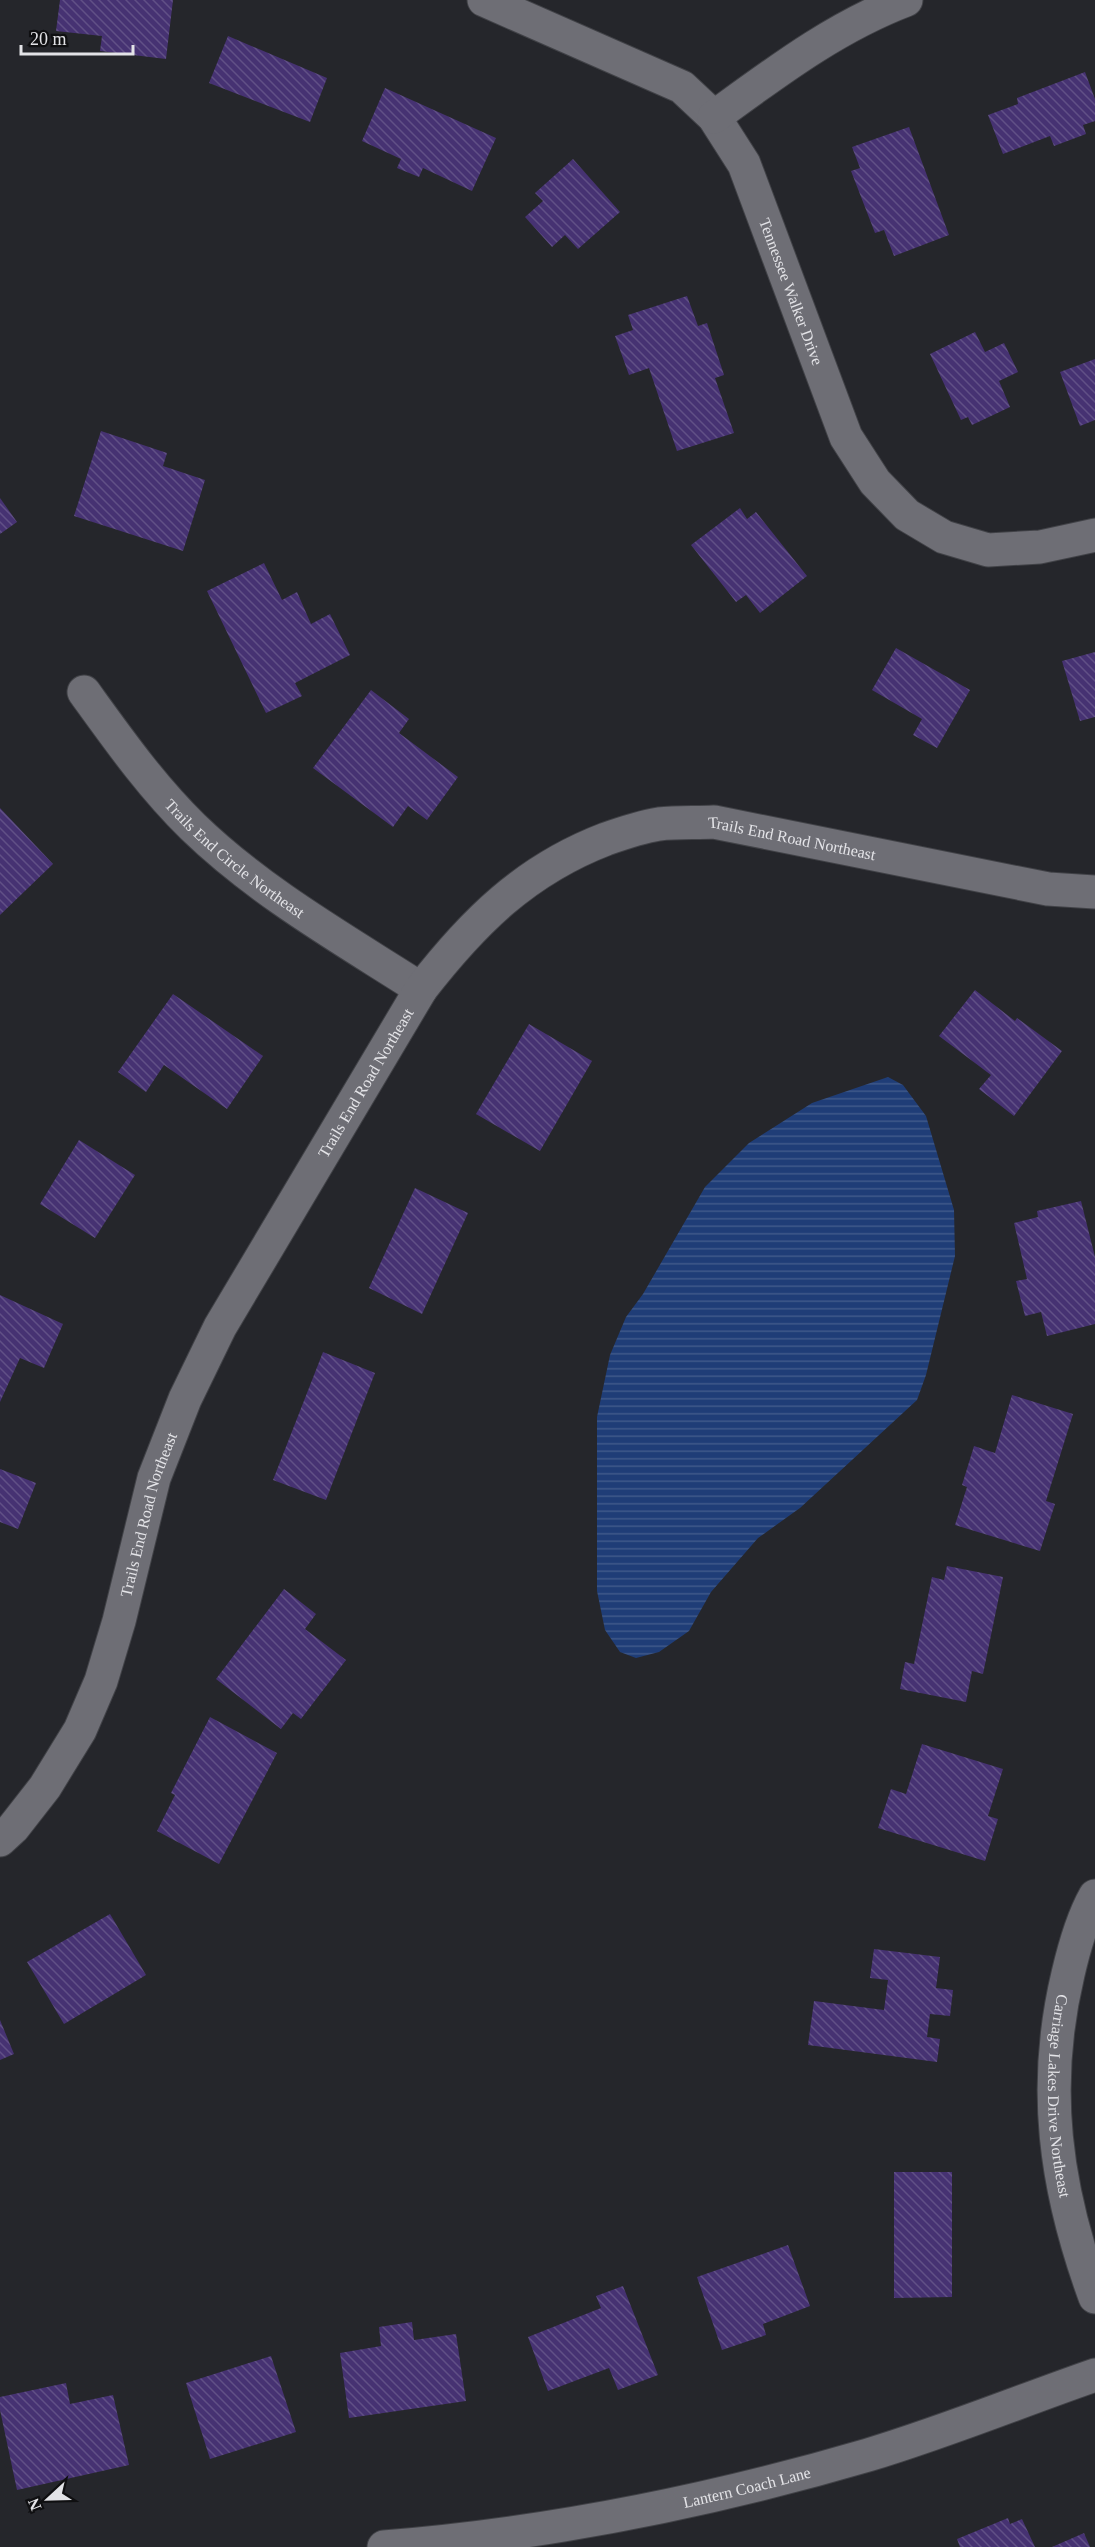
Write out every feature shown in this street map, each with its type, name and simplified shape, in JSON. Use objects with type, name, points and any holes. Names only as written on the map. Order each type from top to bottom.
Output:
[{"type":"street","name":"Tennessee Walker Drive","points":[[484,0],[682,87],[714,117],[744,164],[846,437],[875,482],[907,515],[944,537],[988,550],[1040,547],[1095,535]]},
{"type":"street","points":[[714,117],[824,38],[873,12],[906,0]]},
{"type":"street","name":"Trails End Circle Northeast","points":[[84,692],[137,766],[193,827],[245,872],[292,907],[421,989]]},
{"type":"street","name":"Trails End Road Northeast","points":[[0,1840],[13,1828],[45,1787],[80,1730],[101,1681],[119,1621],[154,1478],[185,1399],[220,1327],[421,989],[454,947],[487,913],[517,887],[554,863],[586,847],[625,832],[658,824],[714,822],[1048,889],[1095,892]]},
{"type":"street","name":"Carriage Lakes Drive Northeast","points":[[1095,1896],[1072,1957],[1059,2009],[1054,2116],[1062,2182],[1076,2244],[1095,2297]]},
{"type":"street","name":"Lantern Coach Lane","points":[[384,2547],[463,2541],[577,2523],[779,2480],[871,2454],[1095,2375]]},
{"type":"water","points":[[888,1077],[903,1085],[926,1116],[954,1210],[955,1256],[926,1375],[917,1400],[800,1508],[758,1538],[711,1592],[689,1631],[659,1652],[636,1658],[620,1652],[605,1630],[597,1591],[597,1417],[610,1355],[626,1317],[643,1294],[705,1187],[749,1143],[812,1103]]},
{"type":"building","points":[[60,0],[173,0],[166,59],[100,51],[102,36],[56,31]]},
{"type":"building","points":[[228,36],[327,78],[310,122],[209,83]]},
{"type":"building","points":[[1085,72],[1095,99],[1095,121],[1083,125],[1086,134],[1054,146],[1050,136],[1003,154],[988,115],[1018,104],[1017,98]]},
{"type":"building","points":[[385,88],[496,138],[472,191],[423,168],[419,177],[397,168],[401,159],[362,141]]},
{"type":"building","points":[[909,127],[949,235],[894,256],[884,230],[875,233],[851,171],[860,168],[852,147]]},
{"type":"building","points":[[573,159],[620,212],[578,249],[565,235],[552,247],[525,217],[543,201],[535,193]]},
{"type":"building","points":[[687,296],[698,326],[707,323],[724,375],[715,378],[734,433],[677,451],[649,368],[629,375],[615,336],[633,330],[628,315]]},
{"type":"building","points":[[975,332],[985,352],[1004,343],[1018,372],[999,381],[1010,407],[972,425],[968,417],[961,420],[930,354]]},
{"type":"building","points":[[1095,359],[1095,420],[1080,426],[1060,372]]},
{"type":"building","points":[[101,431],[167,453],[163,466],[205,480],[183,551],[74,516]]},
{"type":"building","points":[[0,498],[17,522],[0,534]]},
{"type":"building","points":[[740,508],[747,519],[756,512],[807,576],[760,613],[746,595],[736,602],[691,545]]},
{"type":"building","points":[[264,563],[282,600],[297,592],[311,624],[330,614],[350,655],[295,683],[302,696],[266,713],[207,591]]},
{"type":"building","points":[[896,648],[970,690],[937,748],[913,735],[922,719],[872,690]]},
{"type":"building","points":[[1095,652],[1095,717],[1080,721],[1062,661]]},
{"type":"building","points":[[371,690],[409,719],[399,733],[458,777],[427,820],[408,806],[393,827],[313,768]]},
{"type":"building","points":[[0,808],[53,864],[0,915]]},
{"type":"building","points":[[975,990],[1015,1021],[1017,1018],[1062,1051],[1014,1116],[979,1089],[991,1075],[939,1036]]},
{"type":"building","points":[[173,994],[263,1056],[227,1109],[164,1065],[146,1092],[118,1072]]},
{"type":"building","points":[[529,1024],[592,1061],[540,1151],[476,1114]]},
{"type":"building","points":[[79,1140],[135,1175],[95,1238],[40,1204]]},
{"type":"building","points":[[415,1188],[468,1213],[422,1314],[369,1288]]},
{"type":"building","points":[[1081,1201],[1095,1257],[1095,1324],[1047,1336],[1041,1312],[1025,1316],[1016,1281],[1027,1279],[1014,1223],[1038,1217],[1037,1211]]},
{"type":"building","points":[[0,1295],[63,1324],[44,1368],[20,1358],[0,1402]]},
{"type":"building","points":[[323,1352],[375,1373],[326,1500],[273,1480]]},
{"type":"building","points":[[1012,1395],[1073,1414],[1046,1501],[1055,1504],[1040,1551],[955,1525],[967,1487],[962,1485],[974,1446],[995,1453]]},
{"type":"building","points":[[0,1469],[36,1483],[18,1529],[0,1522]]},
{"type":"building","points":[[947,1566],[1003,1577],[983,1674],[972,1671],[966,1702],[900,1689],[905,1662],[914,1664],[932,1577],[944,1580]]},
{"type":"building","points":[[284,1589],[316,1614],[305,1629],[346,1660],[301,1719],[293,1713],[281,1729],[216,1679]]},
{"type":"building","points":[[210,1717],[277,1753],[219,1864],[157,1831],[175,1795],[171,1793]]},
{"type":"building","points":[[922,1744],[1003,1769],[988,1816],[998,1819],[985,1861],[878,1828],[891,1789],[906,1794]]},
{"type":"building","points":[[110,1914],[146,1975],[64,2024],[27,1962]]},
{"type":"building","points":[[874,1949],[940,1957],[936,1988],[953,1990],[950,2016],[930,2014],[927,2037],[940,2039],[937,2062],[808,2045],[814,2001],[884,2010],[888,1980],[870,1978]]},
{"type":"building","points":[[0,2020],[14,2054],[0,2060]]},
{"type":"building","points":[[894,2172],[952,2172],[952,2297],[894,2298]]},
{"type":"building","points":[[788,2245],[810,2306],[763,2324],[766,2335],[722,2350],[697,2277]]},
{"type":"building","points":[[623,2286],[658,2375],[618,2390],[609,2368],[548,2391],[528,2337],[601,2308],[596,2296]]},
{"type":"building","points":[[412,2322],[414,2340],[456,2334],[466,2401],[349,2418],[340,2353],[381,2346],[379,2327]]},
{"type":"building","points":[[271,2356],[296,2432],[210,2459],[186,2383]]},
{"type":"building","points":[[66,2383],[70,2404],[113,2395],[129,2465],[17,2490],[0,2410],[0,2397]]},
{"type":"building","points":[[1008,2518],[1010,2524],[1022,2519],[1035,2547],[960,2547],[957,2539]]},
{"type":"building","points":[[1084,2533],[1090,2547],[1052,2547]]}]
